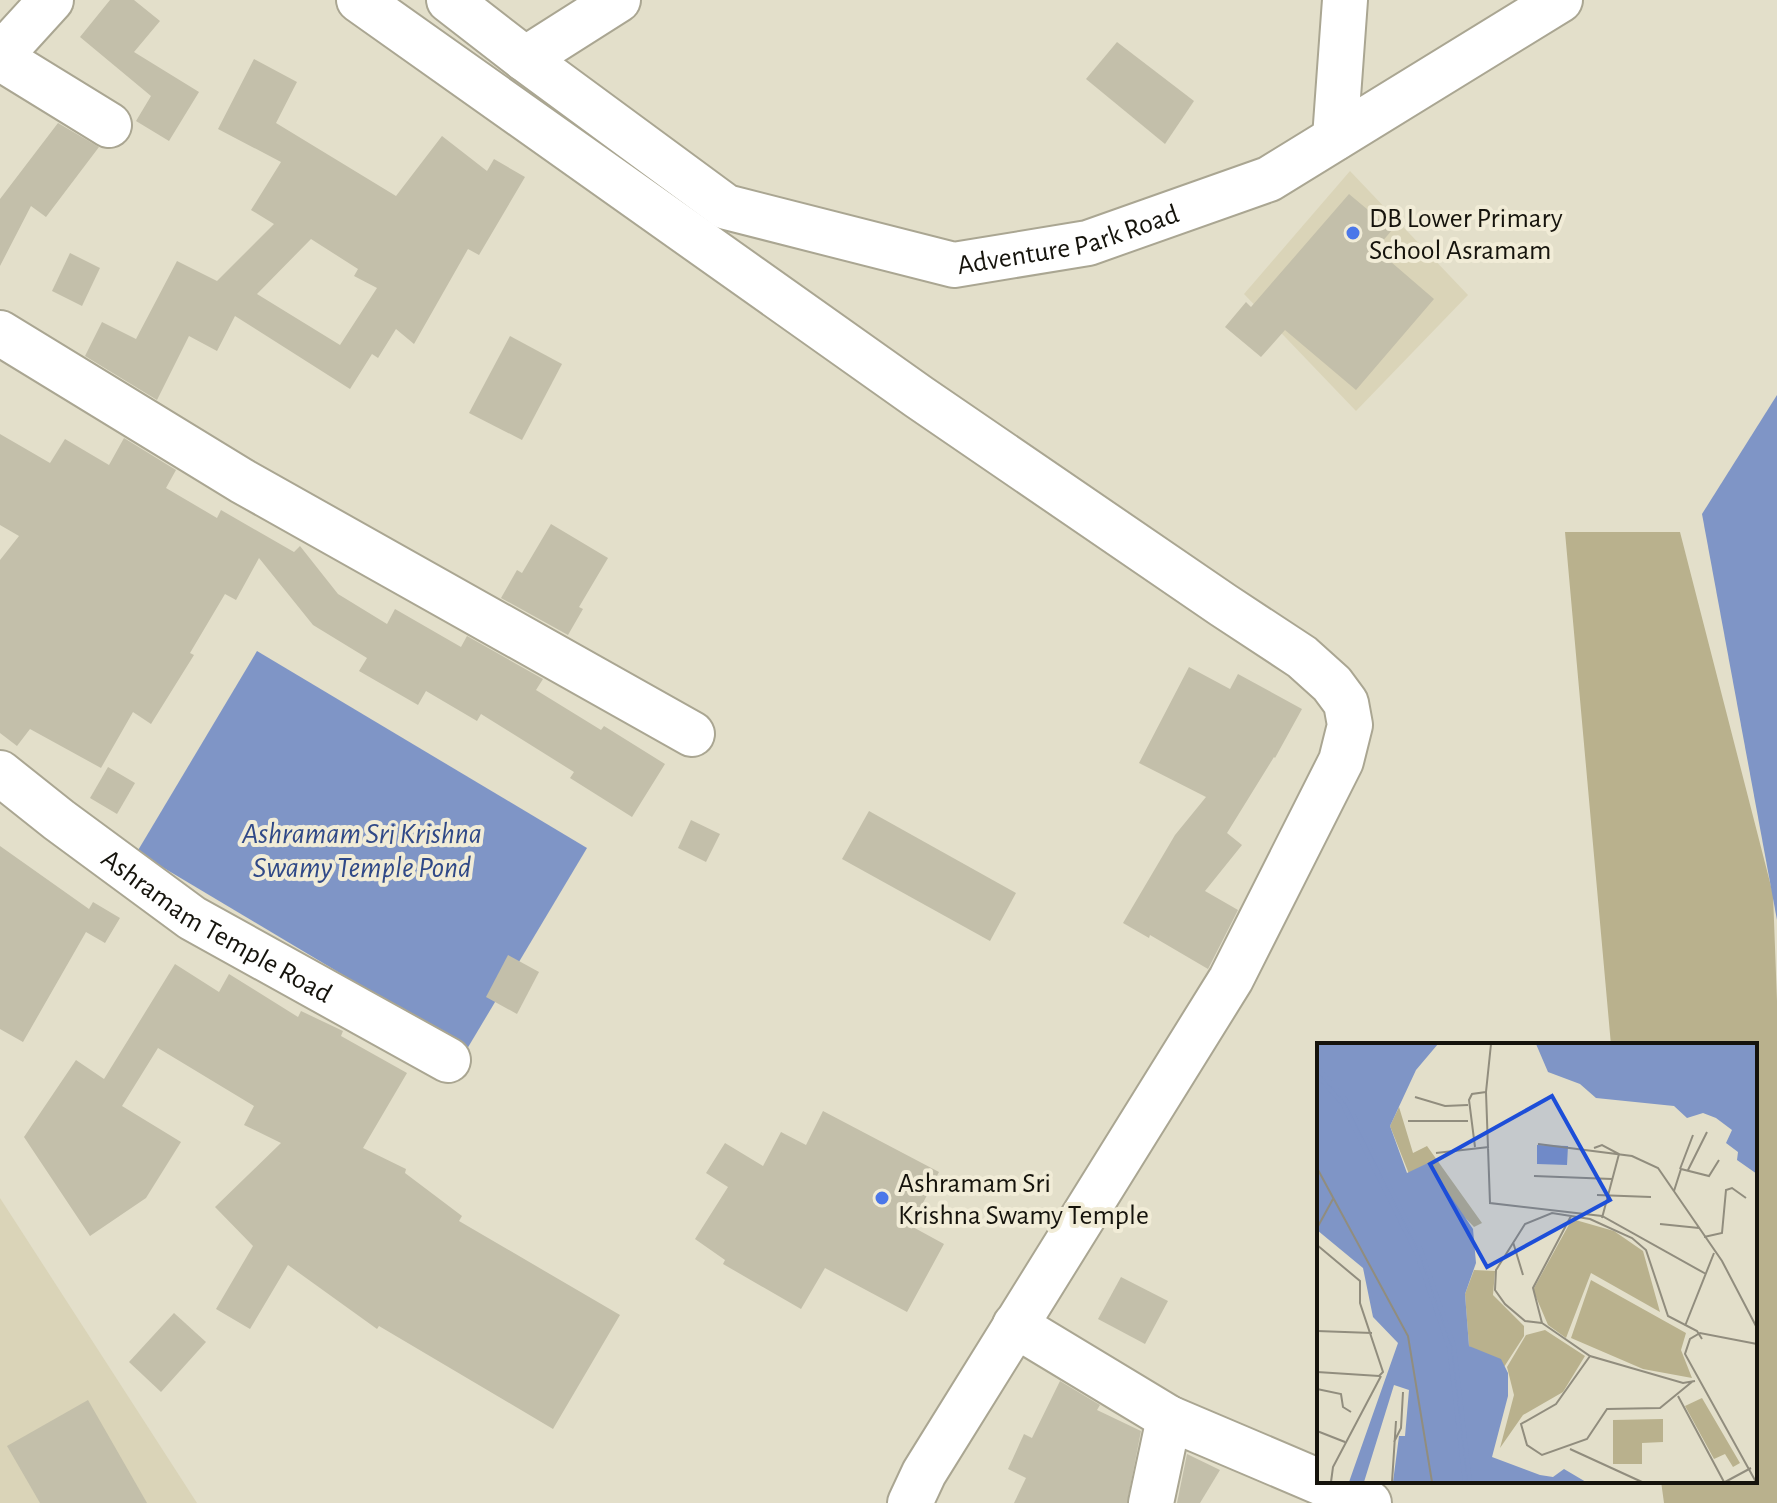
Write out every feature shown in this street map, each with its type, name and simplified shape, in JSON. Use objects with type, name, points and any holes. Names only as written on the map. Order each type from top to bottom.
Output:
[{"type":"street","points":[[51,0],[0,57],[109,125]]},
{"type":"street","points":[[359,0],[919,397],[1302,657],[1332,684],[1346,703],[1350,725],[1341,761],[1231,979],[924,1473],[910,1503]]},
{"type":"street","name":"Adventure Park Road","points":[[449,0],[726,207],[954,265],[1088,243],[1269,179],[1560,0]]},
{"type":"street","points":[[525,59],[618,0]]},
{"type":"street","points":[[1335,138],[1345,0]]},
{"type":"street","points":[[0,333],[242,481],[692,734]]},
{"type":"street","name":"Ashramam Temple Road","points":[[0,773],[192,918],[448,1060]]},
{"type":"street","points":[[1015,1325],[1169,1418],[1317,1481]]},
{"type":"street","points":[[1151,1503],[1169,1418]]},
{"type":"street","points":[[1322,1483],[1369,1503]]},
{"type":"shaded area","name":"DB Lower Primary School Asramam","points":[[1350,171],[1468,295],[1356,411],[1244,294]]},
{"type":"shaded area","points":[[1565,532],[1680,532],[1773,894],[1777,1001],[1777,1503],[1664,1503],[1661,1483],[1757,1483],[1757,1043],[1611,1043]]},
{"type":"shaded area","points":[[0,1198],[197,1503],[0,1503]]},
{"type":"water","points":[[1777,395],[1777,920],[1702,514]]},
{"type":"water","name":"Ashramam Sri Krishna Swamy Temple Pond","points":[[257,651],[587,848],[467,1049],[137,852]]},
{"type":"building","points":[[110,0],[134,0],[160,21],[134,52],[199,92],[169,141],[136,121],[151,96],[80,37]]},
{"type":"building","points":[[1117,42],[1194,101],[1165,144],[1086,79]]},
{"type":"building","points":[[254,59],[297,82],[276,123],[396,196],[442,136],[487,171],[494,159],[525,177],[479,255],[468,249],[414,344],[396,329],[378,358],[372,354],[350,389],[235,316],[217,351],[189,336],[157,400],[85,356],[102,322],[136,339],[177,261],[217,281],[274,224],[251,210],[281,162],[218,129]],"holes":[[[311,239],[358,269],[354,276],[377,288],[340,345],[257,294]]]},
{"type":"building","points":[[58,123],[99,147],[46,217],[31,206],[0,266],[0,199]]},
{"type":"building","name":"DB Lower Primary School Asramam","points":[[1349,194],[1392,230],[1376,249],[1434,299],[1356,390],[1285,330],[1261,357],[1225,327],[1246,302],[1251,307]]},
{"type":"building","points":[[70,253],[100,268],[82,306],[52,291]]},
{"type":"building","points":[[510,336],[562,364],[522,440],[469,413]]},
{"type":"building","points":[[0,434],[50,463],[65,439],[109,465],[124,438],[176,470],[166,488],[217,518],[221,510],[294,552],[300,546],[338,594],[387,624],[395,609],[461,647],[467,636],[543,679],[536,690],[601,730],[604,726],[665,764],[632,817],[570,778],[574,772],[481,714],[477,721],[426,691],[418,705],[359,671],[367,658],[313,625],[259,558],[236,600],[225,594],[190,653],[194,655],[151,724],[133,712],[101,768],[30,729],[17,746],[0,733],[0,560],[19,536],[0,525]]},
{"type":"building","points":[[551,524],[608,558],[579,607],[583,609],[568,635],[501,598],[517,570],[522,573]]},
{"type":"building","points":[[1189,667],[1230,689],[1238,674],[1302,709],[1227,833],[1242,845],[1205,891],[1238,910],[1208,969],[1123,923],[1175,835],[1206,797],[1139,763]]},
{"type":"building","points":[[108,767],[135,783],[117,814],[90,798]]},
{"type":"building","points":[[869,811],[1016,893],[990,941],[842,859]]},
{"type":"building","points":[[691,820],[720,834],[706,862],[678,848]]},
{"type":"building","points":[[0,846],[89,909],[93,902],[120,918],[105,943],[86,932],[23,1042],[0,1029]]},
{"type":"building","points":[[508,955],[539,972],[517,1014],[486,997]]},
{"type":"building","points":[[175,964],[219,992],[229,974],[298,1017],[301,1011],[343,1031],[341,1036],[407,1073],[363,1148],[406,1169],[405,1173],[462,1216],[459,1221],[620,1315],[553,1429],[379,1326],[377,1329],[288,1265],[250,1329],[216,1309],[253,1246],[215,1207],[281,1143],[244,1125],[254,1106],[158,1048],[122,1106],[181,1142],[146,1198],[90,1236],[24,1137],[76,1060],[104,1079]]},
{"type":"building","points":[[823,1111],[939,1172],[911,1226],[944,1244],[907,1312],[825,1268],[801,1309],[723,1264],[725,1260],[695,1239],[728,1187],[706,1173],[725,1143],[763,1166],[781,1132],[806,1145]]},
{"type":"building","points":[[1121,1277],[1168,1301],[1145,1344],[1098,1319]]},
{"type":"building","points":[[174,1313],[206,1342],[161,1392],[129,1362]]},
{"type":"building","points":[[1060,1381],[1100,1405],[1097,1410],[1141,1431],[1127,1503],[1014,1503],[1026,1478],[1008,1469],[1024,1434],[1032,1438]]},
{"type":"building","points":[[88,1400],[147,1503],[40,1503],[7,1446]]},
{"type":"building","points":[[1187,1454],[1220,1470],[1200,1503],[1177,1503]]},
{"type":"place","name":"DB Lower Primary School Asramam","points":[[1353,233]]},
{"type":"place","name":"Ashramam Sri Krishna Swamy Temple","points":[[882,1198]]}]
